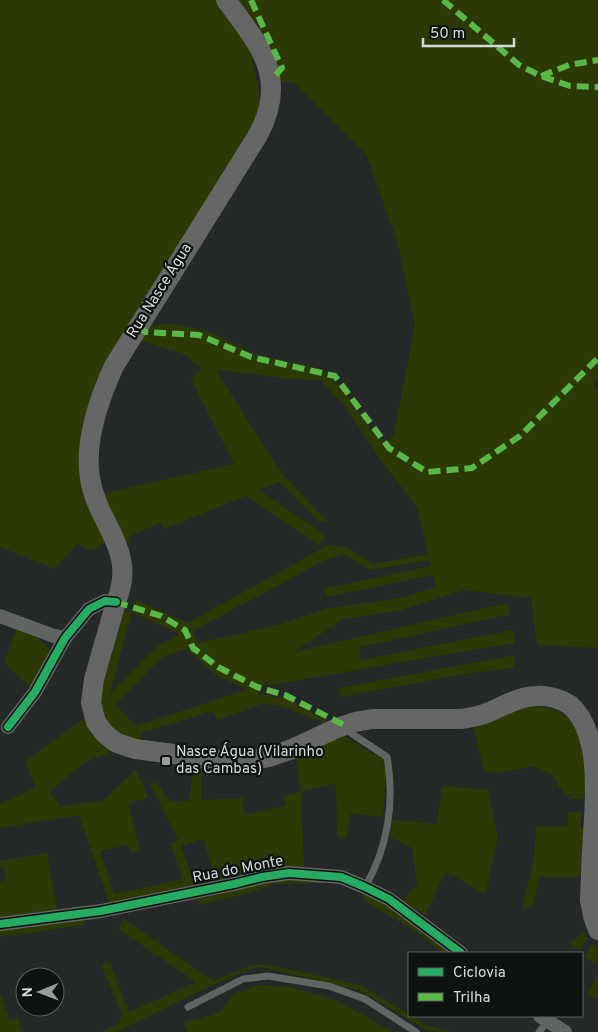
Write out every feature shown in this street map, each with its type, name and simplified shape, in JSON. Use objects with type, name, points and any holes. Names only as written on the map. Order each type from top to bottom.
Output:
[{"type":"main road","name":"Rua Nasce Água","points":[[226,0],[255,41],[268,67],[272,79],[269,109],[258,135],[114,366],[99,406],[91,440],[89,467],[93,490],[114,537],[123,569],[121,589],[91,694],[92,712],[96,722],[105,734],[117,743],[135,749],[227,761],[249,761],[292,750],[346,726],[372,719],[461,719],[481,715],[515,700],[538,696],[557,698],[573,707],[585,719],[594,741],[596,752],[590,900],[598,930]]},
{"type":"street","points":[[8,727],[36,692],[65,638],[90,609],[104,601],[116,602]]},
{"type":"street","points":[[0,616],[54,636],[65,638]]},
{"type":"street","name":"Rua do Monte","points":[[0,924],[101,911],[289,873],[341,877],[365,887],[389,899],[460,952]]},
{"type":"street","points":[[542,1023],[565,1032]]},
{"type":"lane","points":[[346,726],[351,733],[387,757],[391,777],[389,816],[385,842],[373,873],[365,887]]},
{"type":"lane","points":[[188,1007],[243,979],[268,976],[329,986],[365,999],[416,1032]]},
{"type":"green space","points":[[0,0],[216,0],[236,22],[253,60],[261,103],[250,133],[91,403],[107,541],[92,551],[77,544],[54,569],[0,547]]},
{"type":"green space","points":[[235,0],[598,0],[598,375],[593,385],[598,393],[598,648],[537,645],[531,598],[464,590],[398,611],[343,619],[294,652],[507,603],[511,614],[360,647],[361,660],[513,630],[515,643],[269,685],[267,680],[259,694],[285,698],[324,719],[329,726],[283,706],[262,704],[217,720],[213,711],[141,733],[142,742],[124,735],[107,722],[100,696],[124,610],[132,612],[136,600],[188,623],[328,545],[346,547],[373,564],[428,554],[417,507],[380,459],[343,404],[320,380],[290,379],[215,369],[282,474],[328,522],[320,522],[279,482],[259,490],[326,536],[318,545],[246,496],[164,529],[161,522],[129,537],[130,543],[123,541],[101,494],[234,464],[191,379],[202,368],[184,354],[141,341],[146,325],[175,324],[212,333],[254,354],[322,369],[344,391],[377,437],[389,441],[394,433],[415,326],[398,244],[366,154],[294,83],[279,82]],"holes":[[[343,554],[371,570],[429,560],[431,566],[323,589],[326,597],[433,575],[436,587],[401,598],[328,608],[278,625],[198,643],[193,631],[325,560]],[[132,612],[180,634],[159,645],[110,693]],[[187,649],[217,676],[248,689],[136,726],[115,705],[162,657]]]},
{"type":"green space","points":[[17,628],[36,636],[50,650],[31,688],[4,662]]},
{"type":"green space","points":[[515,655],[513,668],[464,674],[341,697],[339,688]]},
{"type":"green space","points":[[539,704],[567,716],[578,728],[589,788],[584,794],[583,799],[570,799],[572,795],[563,794],[563,789],[559,788],[553,775],[534,766],[499,773],[484,771],[473,725],[514,709]]},
{"type":"green space","points":[[87,716],[111,749],[108,753],[85,762],[50,791],[60,807],[104,800],[136,769],[148,797],[128,804],[140,850],[132,852],[127,845],[100,851],[115,894],[183,879],[170,844],[178,840],[150,784],[156,782],[170,802],[189,801],[194,765],[202,766],[201,800],[243,798],[244,815],[285,806],[284,796],[301,791],[295,755],[340,734],[382,759],[386,770],[383,817],[351,813],[346,838],[337,837],[336,783],[301,792],[304,867],[282,866],[216,881],[203,839],[181,846],[195,886],[109,903],[79,815],[0,828],[0,804],[35,788],[26,761]]},
{"type":"green space","points":[[442,786],[488,790],[498,837],[485,895],[446,871],[425,915],[402,901],[417,884],[412,848],[390,837],[392,820],[437,824]]},
{"type":"green space","points":[[568,812],[582,812],[580,825],[587,832],[586,869],[578,877],[539,877],[533,905],[522,908],[534,859],[536,827],[568,826]]},
{"type":"green space","points":[[47,853],[57,910],[0,917],[0,882],[6,880],[3,866],[0,866],[0,861]]},
{"type":"green space","points":[[276,880],[324,880],[324,883],[274,884],[252,892],[199,905],[198,899]]},
{"type":"green space","points":[[364,893],[376,899],[420,928],[450,952],[441,952],[419,934],[362,899]]},
{"type":"green space","points":[[83,918],[84,925],[0,937],[0,930]]},
{"type":"green space","points":[[124,919],[213,981],[249,966],[262,964],[324,977],[360,985],[408,1014],[408,1017],[413,1017],[428,1026],[453,1032],[427,1030],[359,990],[261,967],[251,969],[215,984],[116,1032],[102,1032],[118,1024],[122,1015],[101,965],[109,961],[129,1012],[196,982],[118,929]]},
{"type":"green space","points":[[584,932],[587,939],[580,950],[569,943]]},
{"type":"green space","points":[[592,944],[598,949],[598,965],[585,957]]},
{"type":"green space","points":[[598,974],[598,1000],[587,994]]},
{"type":"green space","points":[[260,985],[290,987],[338,1001],[393,1032],[187,1032],[184,1023],[220,1012],[234,994]]},
{"type":"green space","points":[[0,993],[10,1021],[18,1017],[23,1032],[0,1032]]},
{"type":"marked path","points":[[251,0],[282,68],[272,79]]},
{"type":"marked path","points":[[443,0],[519,65],[541,76],[570,86],[598,87]]},
{"type":"marked path","points":[[541,76],[569,65],[598,60]]},
{"type":"marked path","points":[[137,328],[146,332],[199,335],[251,357],[335,376],[389,448],[427,472],[472,468],[520,436],[598,358]]},
{"type":"marked path","points":[[116,602],[161,616],[185,630],[193,648],[218,667],[257,687],[285,695],[346,726]]},
{"type":"cycle path","points":[[8,727],[35,692],[65,638],[89,609],[105,601],[116,602]]},
{"type":"cycle path","points":[[0,924],[101,911],[289,873],[341,877],[365,887],[389,899],[460,952]]},
{"type":"place","name":"Nasce Água (Vilarinho das Cambas)","points":[[166,761]]}]
